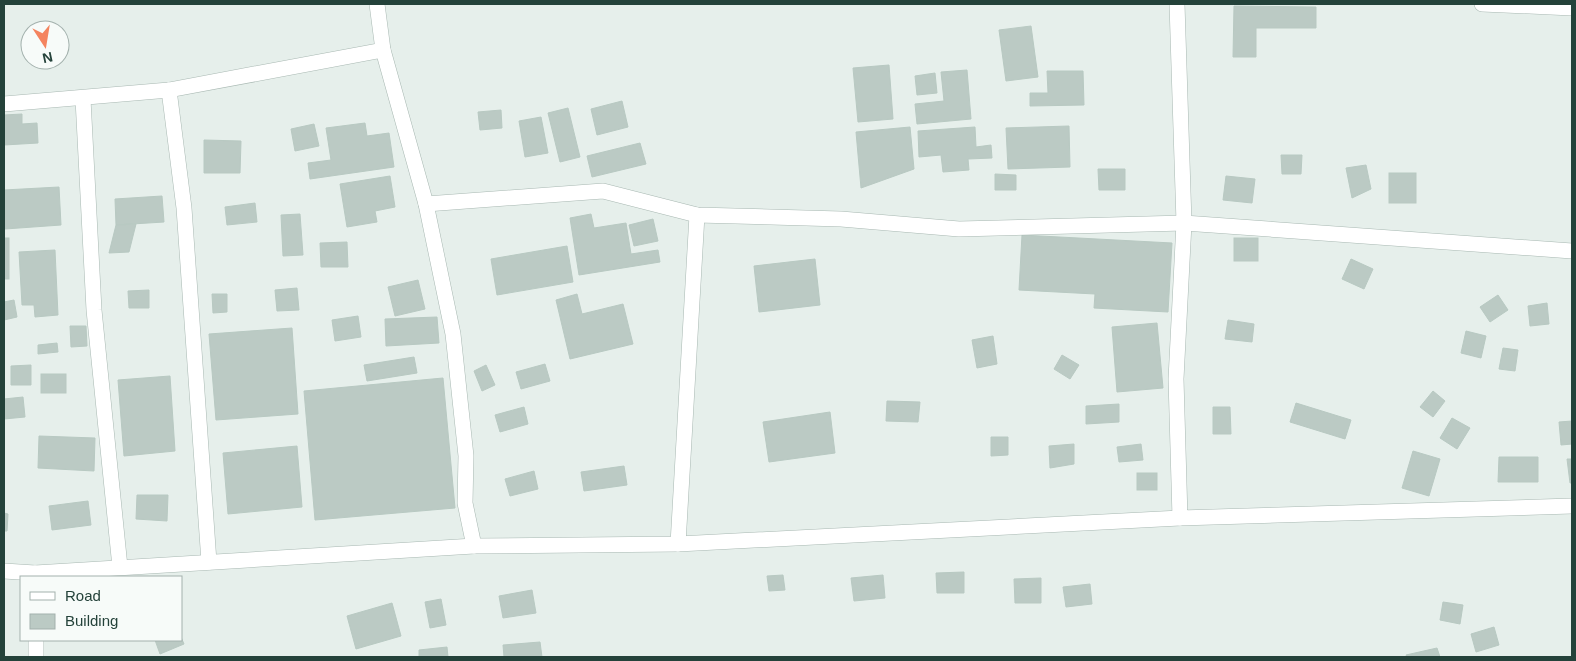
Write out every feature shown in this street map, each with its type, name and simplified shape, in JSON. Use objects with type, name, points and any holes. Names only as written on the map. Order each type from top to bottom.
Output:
[{"type":"street","points":[[377,4],[383,50],[426,204],[453,334],[466,456],[465,503],[474,546]]},
{"type":"street","points":[[1177,4],[1184,223],[1176,378],[1180,518]]},
{"type":"street","points":[[1482,4],[1572,8]]},
{"type":"street","points":[[4,104],[84,99],[169,90],[383,50]]},
{"type":"street","points":[[169,90],[184,208],[209,562]]},
{"type":"street","points":[[84,99],[94,310],[120,567]]},
{"type":"street","points":[[426,204],[604,192],[697,215],[841,219],[959,228],[1184,223],[1572,251]]},
{"type":"street","points":[[678,544],[697,215]]},
{"type":"street","points":[[4,572],[35,575],[120,567],[474,546],[678,544],[1180,518],[1572,506]]},
{"type":"street","points":[[36,641],[36,657]]},
{"type":"building","points":[[1234,6],[1316,7],[1316,28],[1256,28],[1256,57],[1233,57]]},
{"type":"building","points":[[1031,26],[1038,77],[1006,81],[999,30]]},
{"type":"building","points":[[889,65],[893,119],[858,122],[853,68]]},
{"type":"building","points":[[967,70],[971,119],[917,124],[915,104],[944,101],[941,72]]},
{"type":"building","points":[[1047,71],[1083,71],[1084,105],[1030,106],[1030,93],[1048,93]]},
{"type":"building","points":[[935,73],[937,93],[917,95],[915,76]]},
{"type":"building","points":[[622,101],[628,127],[597,135],[591,109]]},
{"type":"building","points":[[568,108],[580,157],[560,162],[548,113]]},
{"type":"building","points":[[501,110],[502,128],[480,130],[478,112]]},
{"type":"building","points":[[22,114],[22,124],[37,123],[38,143],[4,145],[4,115]]},
{"type":"building","points":[[541,117],[548,153],[525,157],[519,121]]},
{"type":"building","points":[[365,123],[367,136],[389,133],[394,167],[310,179],[308,163],[331,160],[326,128]]},
{"type":"building","points":[[314,124],[319,146],[295,151],[291,129]]},
{"type":"building","points":[[1069,126],[1070,167],[1008,169],[1006,128]]},
{"type":"building","points":[[910,127],[914,169],[861,188],[856,132]]},
{"type":"building","points":[[975,127],[976,147],[991,145],[992,158],[968,159],[969,170],[943,172],[941,155],[919,157],[918,131]]},
{"type":"building","points":[[204,140],[241,141],[240,173],[204,173]]},
{"type":"building","points":[[640,143],[646,164],[592,177],[587,156]]},
{"type":"building","points":[[1281,155],[1302,155],[1301,174],[1282,174]]},
{"type":"building","points":[[1366,165],[1371,189],[1352,198],[1346,168]]},
{"type":"building","points":[[1098,169],[1125,169],[1125,190],[1099,190]]},
{"type":"building","points":[[1389,173],[1416,173],[1416,203],[1389,203]]},
{"type":"building","points":[[995,174],[1016,175],[1016,190],[995,190]]},
{"type":"building","points":[[390,176],[395,207],[375,211],[377,222],[347,227],[340,184]]},
{"type":"building","points":[[1226,176],[1255,179],[1252,203],[1223,200]]},
{"type":"building","points":[[59,187],[61,225],[5,229],[4,190]]},
{"type":"building","points":[[162,196],[164,222],[116,225],[115,199]]},
{"type":"building","points":[[255,203],[257,222],[227,225],[225,207]]},
{"type":"building","points":[[300,214],[303,255],[283,256],[281,215]]},
{"type":"building","points":[[591,214],[594,228],[626,223],[631,254],[658,250],[660,262],[579,275],[570,218]]},
{"type":"building","points":[[653,219],[658,241],[634,246],[629,225]]},
{"type":"building","points":[[136,224],[129,252],[109,253],[116,225]]},
{"type":"building","points":[[1022,235],[1172,243],[1168,312],[1094,308],[1095,294],[1019,290]]},
{"type":"building","points":[[4,238],[9,238],[9,279],[4,279]]},
{"type":"building","points":[[1234,238],[1258,238],[1258,261],[1234,261]]},
{"type":"building","points":[[347,242],[348,267],[321,267],[320,243]]},
{"type":"building","points":[[567,246],[573,282],[497,295],[491,259]]},
{"type":"building","points":[[55,250],[58,315],[35,317],[34,305],[22,305],[19,252]]},
{"type":"building","points":[[815,259],[820,305],[759,312],[754,266]]},
{"type":"building","points":[[1351,259],[1373,269],[1364,289],[1342,279]]},
{"type":"building","points":[[418,280],[425,309],[395,316],[388,287]]},
{"type":"building","points":[[297,288],[299,310],[277,311],[275,290]]},
{"type":"building","points":[[149,290],[149,308],[129,308],[128,291]]},
{"type":"building","points":[[212,294],[227,294],[227,312],[213,313]]},
{"type":"building","points":[[577,294],[582,314],[623,304],[633,344],[570,359],[556,300]]},
{"type":"building","points":[[1498,295],[1508,310],[1490,322],[1480,307]]},
{"type":"building","points":[[14,300],[17,317],[4,320],[4,302]]},
{"type":"building","points":[[1547,303],[1549,324],[1530,326],[1528,306]]},
{"type":"building","points":[[358,316],[361,337],[335,341],[332,320]]},
{"type":"building","points":[[437,317],[439,343],[386,346],[385,319]]},
{"type":"building","points":[[1228,320],[1254,324],[1252,342],[1225,339]]},
{"type":"building","points":[[1157,323],[1163,388],[1117,392],[1112,327]]},
{"type":"building","points":[[70,326],[86,326],[87,346],[71,347]]},
{"type":"building","points":[[292,328],[298,414],[216,420],[209,334]]},
{"type":"building","points":[[1466,331],[1486,336],[1481,358],[1461,353]]},
{"type":"building","points":[[993,336],[997,364],[977,368],[972,340]]},
{"type":"building","points":[[57,343],[58,352],[38,354],[38,345]]},
{"type":"building","points":[[1503,348],[1518,350],[1515,371],[1499,369]]},
{"type":"building","points":[[1062,355],[1079,365],[1070,379],[1054,369]]},
{"type":"building","points":[[414,357],[417,373],[367,381],[364,365]]},
{"type":"building","points":[[545,364],[550,381],[521,389],[516,372]]},
{"type":"building","points":[[31,365],[31,385],[11,385],[11,366]]},
{"type":"building","points":[[486,365],[495,385],[482,391],[474,371]]},
{"type":"building","points":[[41,374],[66,374],[66,393],[41,393]]},
{"type":"building","points":[[170,376],[175,451],[124,456],[118,380]]},
{"type":"building","points":[[443,378],[455,508],[315,520],[304,391]]},
{"type":"building","points":[[1433,391],[1445,401],[1433,417],[1420,407]]},
{"type":"building","points":[[23,397],[25,417],[4,419],[4,399]]},
{"type":"building","points":[[887,401],[920,402],[918,422],[886,421]]},
{"type":"building","points":[[1296,403],[1351,420],[1345,439],[1290,422]]},
{"type":"building","points":[[1119,404],[1119,422],[1086,424],[1086,406]]},
{"type":"building","points":[[524,407],[528,424],[500,432],[495,415]]},
{"type":"building","points":[[1213,407],[1230,407],[1231,434],[1213,434]]},
{"type":"building","points":[[830,412],[835,453],[769,462],[763,422]]},
{"type":"building","points":[[1452,418],[1470,428],[1457,449],[1440,438]]},
{"type":"building","points":[[1572,421],[1572,444],[1561,445],[1559,422]]},
{"type":"building","points":[[39,436],[95,438],[94,471],[38,468]]},
{"type":"building","points":[[991,437],[1008,437],[1008,455],[991,456]]},
{"type":"building","points":[[1074,444],[1074,464],[1050,468],[1049,446]]},
{"type":"building","points":[[1141,444],[1143,460],[1119,462],[1117,447]]},
{"type":"building","points":[[297,446],[302,507],[228,514],[223,453]]},
{"type":"building","points":[[1413,451],[1440,459],[1429,496],[1402,488]]},
{"type":"building","points":[[1499,457],[1538,457],[1538,482],[1498,482]]},
{"type":"building","points":[[1567,459],[1572,459],[1572,483],[1570,483]]},
{"type":"building","points":[[624,466],[627,485],[584,491],[581,472]]},
{"type":"building","points":[[534,471],[538,489],[510,496],[505,479]]},
{"type":"building","points":[[1137,473],[1157,473],[1157,490],[1137,490]]},
{"type":"building","points":[[137,495],[168,495],[167,521],[136,519]]},
{"type":"building","points":[[88,501],[91,525],[52,530],[49,506]]},
{"type":"building","points":[[4,513],[8,514],[7,531],[4,531]]},
{"type":"building","points":[[964,572],[964,593],[937,593],[936,573]]},
{"type":"building","points":[[783,575],[785,590],[769,591],[767,576]]},
{"type":"building","points":[[883,575],[885,598],[854,601],[851,578]]},
{"type":"building","points":[[1041,578],[1041,603],[1015,603],[1014,579]]},
{"type":"building","points":[[1090,584],[1092,604],[1066,607],[1063,587]]},
{"type":"building","points":[[532,590],[536,613],[503,618],[499,596]]},
{"type":"building","points":[[441,599],[446,625],[430,628],[425,602]]},
{"type":"building","points":[[1443,602],[1463,605],[1460,624],[1440,620]]},
{"type":"building","points":[[392,603],[401,636],[356,649],[347,616]]},
{"type":"building","points":[[1494,627],[1499,645],[1476,652],[1471,634]]},
{"type":"building","points":[[182,639],[184,644],[160,654],[155,641],[182,641]]},
{"type":"building","points":[[540,642],[542,657],[504,657],[503,645]]},
{"type":"building","points":[[447,647],[448,657],[419,657],[419,650]]},
{"type":"building","points":[[1437,648],[1440,657],[1407,657],[1406,655]]}]
